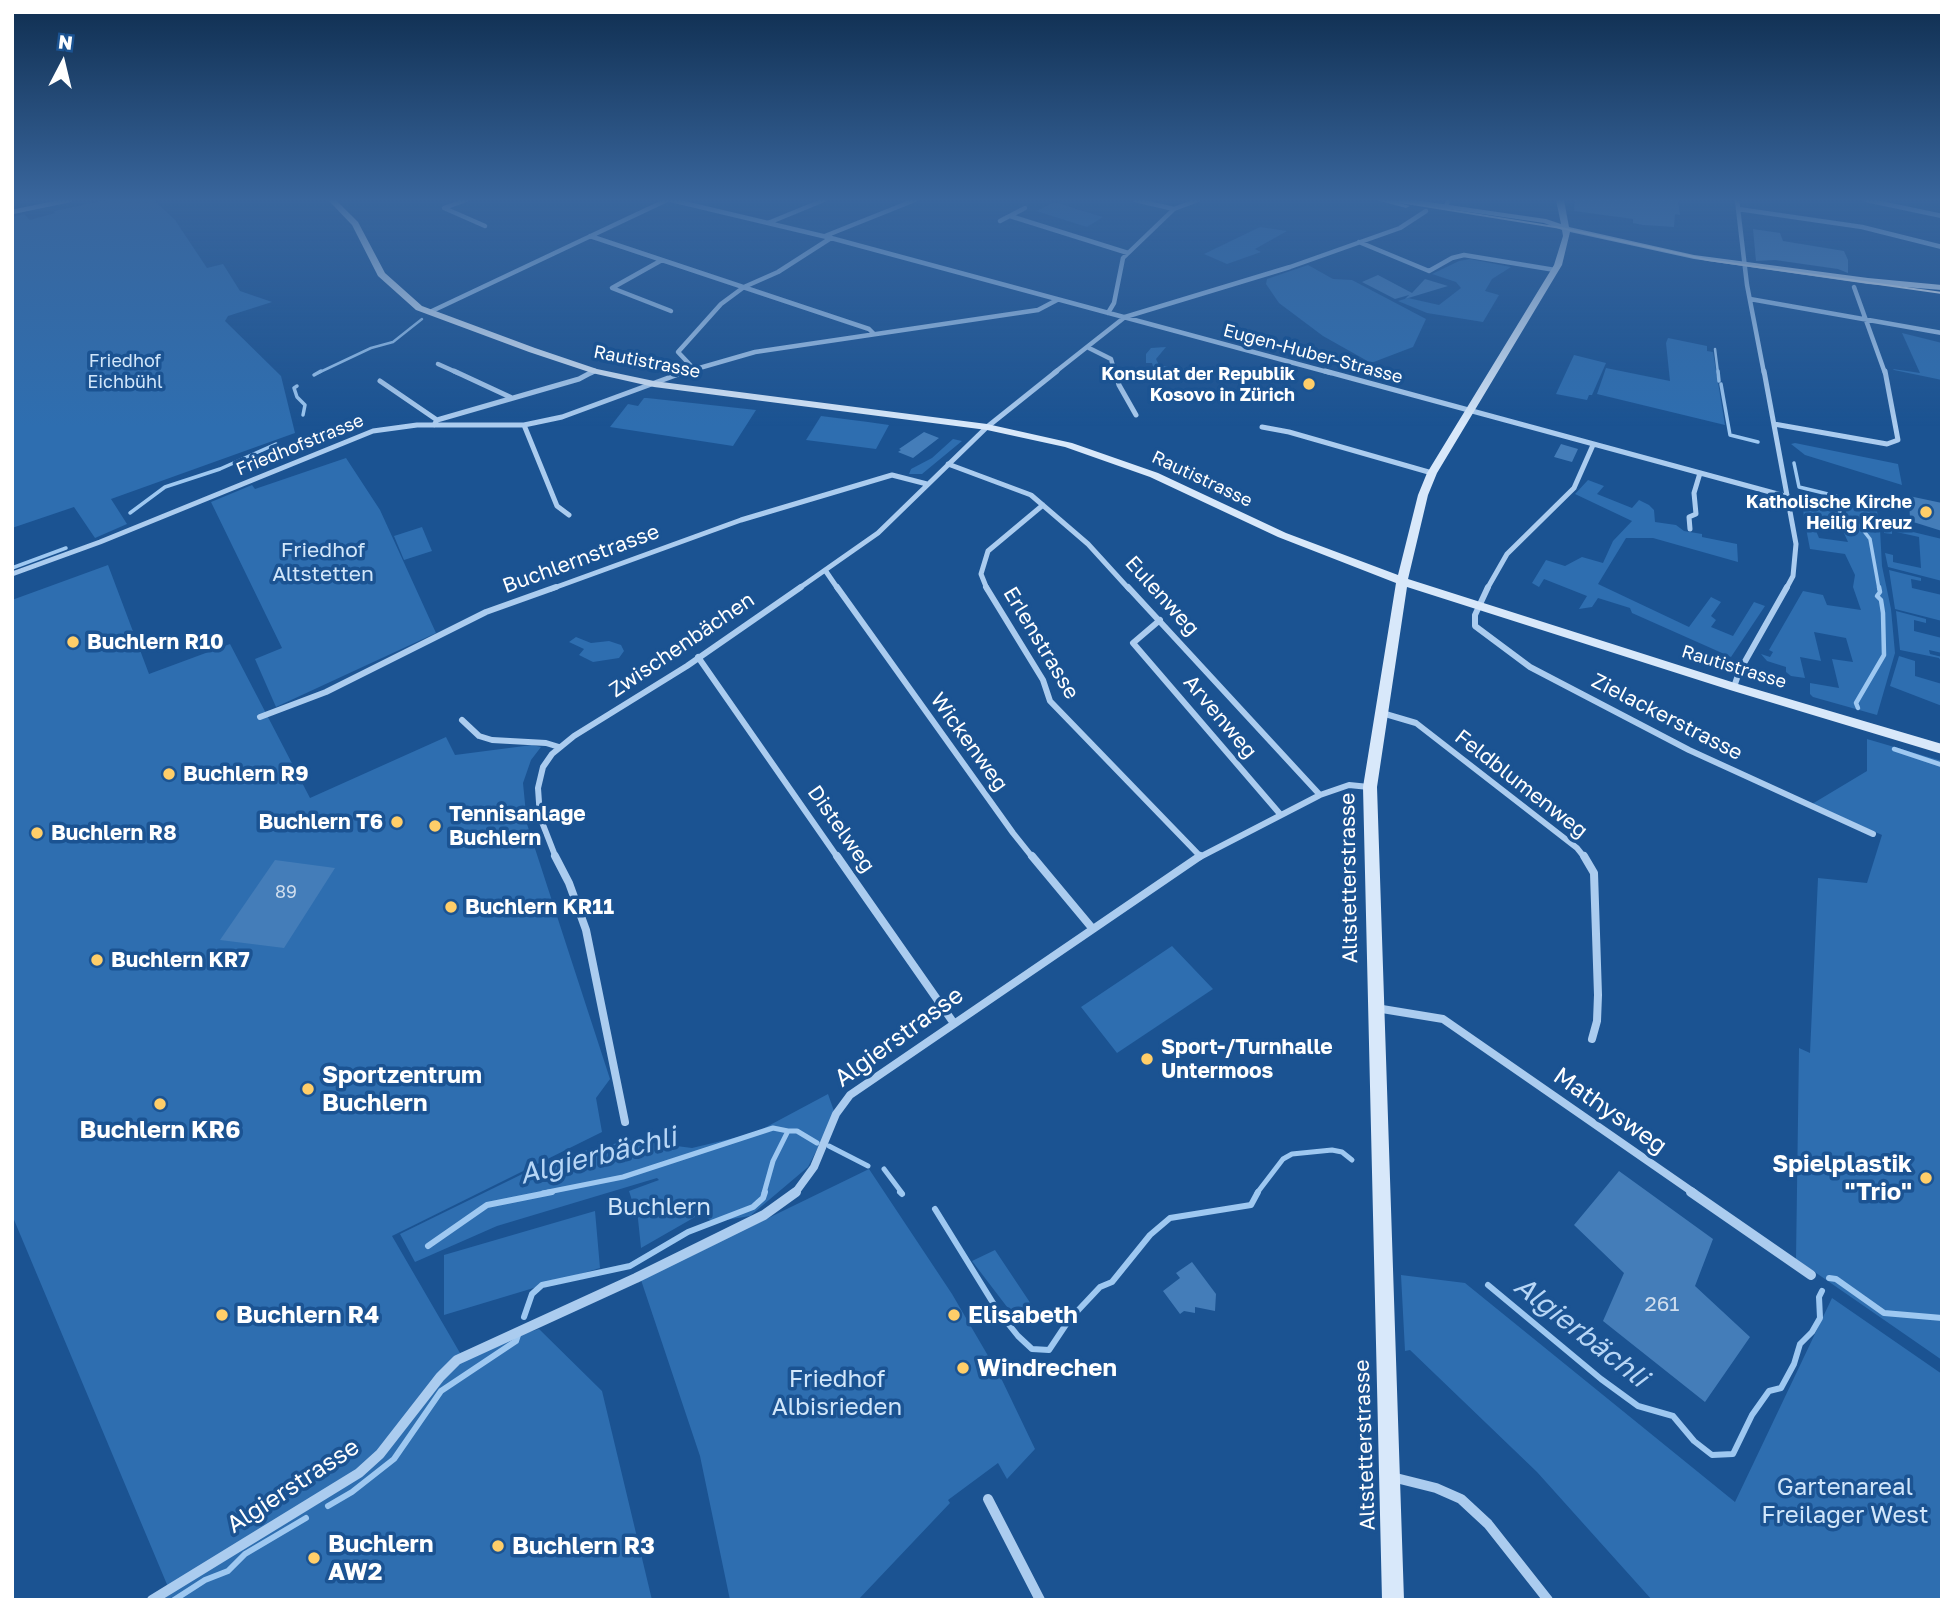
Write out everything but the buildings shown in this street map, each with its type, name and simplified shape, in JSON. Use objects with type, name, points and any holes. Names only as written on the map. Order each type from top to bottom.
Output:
[{"type":"street","name":"Rautistrasse","points":[[382,275],[393,288],[419,308],[595,370],[654,384],[688,383],[987,427],[1068,445],[1174,484],[1282,535],[1402,581],[1734,687],[1942,749]]},
{"type":"street","name":"Rautistrasse","points":[[393,275],[432,311]]},
{"type":"street","points":[[432,311],[507,275]]},
{"type":"street","points":[[635,275],[612,288],[671,311]]},
{"type":"street","points":[[708,275],[869,329],[874,334]]},
{"type":"street","points":[[688,383],[692,370],[681,357],[680,348],[721,304],[744,287],[771,275]]},
{"type":"street","name":"Eugen-Huber-Strasse","points":[[967,275],[1785,496]]},
{"type":"street","points":[[1108,313],[1114,303],[1118,275]]},
{"type":"street","points":[[1125,317],[1265,275]]},
{"type":"street","name":"Altstetterstrasse","points":[[1393,1600],[1370,788],[1402,581],[1423,495],[1432,473],[1552,275]]},
{"type":"street","points":[[1734,687],[1739,672],[1793,576],[1796,544],[1746,275]]},
{"type":"street","points":[[1826,275],[1942,297]]},
{"type":"street","points":[[1868,281],[1942,288]]},
{"type":"street","points":[[1774,424],[1880,443],[1896,442],[1889,383],[1854,287]]},
{"type":"street","points":[[1750,299],[1942,333]]},
{"type":"street","name":"Friedhofstrasse","points":[[12,574],[100,542],[352,438],[391,427],[435,422],[524,425],[562,417],[692,370],[755,352],[1038,310],[1057,300]]},
{"type":"street","name":"Zwischenbächen","points":[[625,1122],[586,930],[569,883],[549,845],[538,802],[543,767],[559,747],[651,690],[883,528],[987,427],[1125,317]]},
{"type":"street","points":[[1089,348],[1111,359],[1119,385],[1136,415]]},
{"type":"street","points":[[438,364],[510,397]]},
{"type":"street","points":[[380,381],[435,422],[510,397],[579,379],[595,370]]},
{"type":"street","points":[[524,425],[557,506],[569,514]]},
{"type":"street","points":[[1262,427],[1289,432],[1432,473]]},
{"type":"street","points":[[1479,605],[1507,554],[1574,488],[1592,445]]},
{"type":"street","name":"Eulenweg","points":[[948,464],[1010,485],[1031,495],[1043,505],[1106,561],[1320,794]]},
{"type":"street","points":[[1690,529],[1689,517],[1696,514],[1695,493],[1700,473]]},
{"type":"street","name":"Buchlernstrasse","points":[[260,717],[326,692],[486,612],[741,520],[892,475],[927,484]]},
{"type":"street","name":"Erlenstrasse","points":[[1043,505],[988,551],[981,573],[985,585],[1043,680],[1050,701],[1200,856]]},
{"type":"street","name":"Wickenweg","points":[[825,570],[1013,833],[1091,928]]},
{"type":"street","name":"Zielackerstrasse","points":[[1479,605],[1473,622],[1475,626],[1530,667],[1689,750],[1873,834]]},
{"type":"street","name":"Arvenweg","points":[[1160,620],[1133,643],[1280,814]]},
{"type":"street","name":"Distelweg","points":[[698,657],[953,1022]]},
{"type":"street","name":"Feldblumenweg","points":[[1382,713],[1416,723],[1577,848],[1591,864],[1594,873],[1598,995],[1597,1021],[1592,1039]]},
{"type":"street","points":[[462,720],[479,736],[492,740],[546,743],[559,747]]},
{"type":"street","name":"Algierstrasse","points":[[152,1600],[359,1474],[380,1454],[433,1385],[457,1360],[636,1278],[764,1215],[792,1197],[814,1167],[842,1103],[850,1094],[1091,928],[1200,856],[1280,814],[1320,794],[1349,785],[1370,788]]},
{"type":"street","name":"Mathysweg","points":[[1375,1007],[1443,1019],[1811,1275]]},
{"type":"street","points":[[1389,1476],[1436,1488],[1461,1499],[1488,1524],[1548,1600]]},
{"type":"street","points":[[988,1499],[1040,1600]]},
{"type":"green space","name":"Friedhof Eichbühl","points":[[12,275],[230,275],[240,291],[272,302],[228,316],[225,321],[281,376],[295,433],[111,499],[127,524],[95,538],[74,507],[12,528]]},
{"type":"green space","points":[[1278,275],[1326,275],[1333,279],[1352,280],[1426,319],[1413,347],[1371,363],[1323,336],[1279,303],[1266,284],[1267,279]]},
{"type":"green space","points":[[1436,275],[1498,275],[1492,279],[1485,291],[1499,295],[1483,322],[1427,313],[1398,301],[1408,298],[1439,305],[1461,288],[1456,282]]},
{"type":"green space","points":[[1902,333],[1942,343],[1942,380],[1893,369],[1920,373]]},
{"type":"green space","points":[[1668,338],[1707,346],[1707,351],[1713,352],[1725,425],[1597,394],[1606,368],[1670,381],[1666,343]]},
{"type":"green space","points":[[1166,347],[1156,359],[1159,365],[1182,370],[1191,366],[1203,370],[1194,378],[1154,370],[1152,363],[1146,363],[1146,354],[1151,348]]},
{"type":"green space","points":[[1574,355],[1606,363],[1592,395],[1589,395],[1587,400],[1556,394]]},
{"type":"green space","points":[[644,398],[756,410],[733,446],[610,427],[628,404],[638,406]]},
{"type":"green space","points":[[821,416],[889,425],[876,449],[806,440]]},
{"type":"green space","points":[[953,439],[962,441],[922,474],[909,474],[911,469],[932,458]]},
{"type":"green space","points":[[1791,444],[1898,464],[1902,485],[1805,455]]},
{"type":"green space","name":"Friedhof Altstetten","points":[[346,458],[380,510],[436,633],[276,707],[255,659],[282,648],[211,502],[252,485],[255,489]]},
{"type":"green space","points":[[1588,480],[1604,486],[1597,494],[1632,508],[1639,500],[1649,505],[1654,510],[1655,522],[1676,525],[1684,531],[1702,534],[1702,537],[1737,544],[1738,562],[1653,538],[1626,538],[1598,584],[1689,627],[1711,597],[1721,602],[1711,616],[1716,620],[1711,627],[1733,636],[1754,602],[1765,606],[1731,657],[1632,613],[1630,608],[1598,598],[1592,607],[1579,609],[1587,596],[1544,579],[1539,587],[1532,583],[1546,560],[1565,566],[1582,557],[1603,563],[1613,541],[1632,521],[1575,494]]},
{"type":"green space","points":[[1845,498],[1876,505],[1880,529],[1882,566],[1891,609],[1895,653],[1877,715],[1810,694],[1810,683],[1839,688],[1832,659],[1853,662],[1846,638],[1814,632],[1821,661],[1800,657],[1805,678],[1791,676],[1786,672],[1786,667],[1767,661],[1761,654],[1770,657],[1773,652],[1769,650],[1803,591],[1823,595],[1827,605],[1861,610],[1853,587],[1855,575],[1845,554],[1810,549],[1803,508],[1846,513]],"holes":[[[1811,519],[1839,522],[1848,542],[1819,538]]]},
{"type":"green space","points":[[1884,525],[1942,539],[1942,581],[1888,567],[1885,553],[1893,555],[1893,562],[1921,568],[1919,537],[1892,531],[1892,534],[1884,533]]},
{"type":"green space","points":[[422,527],[432,551],[404,560],[394,536]]},
{"type":"green space","name":"Sportzentrum Buchlern","points":[[108,565],[149,674],[230,644],[310,798],[446,737],[455,755],[532,745],[541,747],[531,760],[523,783],[527,824],[610,1079],[596,1098],[602,1132],[392,1236],[460,1353],[539,1329],[602,1391],[652,1600],[161,1600],[171,1594],[12,1215],[12,600]]},
{"type":"green space","points":[[1889,570],[1921,578],[1921,581],[1911,579],[1912,588],[1942,595],[1942,621],[1895,609]]},
{"type":"green space","points":[[1896,611],[1926,619],[1926,623],[1914,620],[1914,631],[1942,638],[1942,653],[1929,650],[1930,654],[1942,657],[1942,663],[1939,658],[1900,650]]},
{"type":"green space","points":[[576,637],[591,643],[609,641],[621,645],[624,651],[619,658],[593,662],[579,655],[584,649],[569,642]]},
{"type":"green space","points":[[1899,656],[1915,661],[1915,676],[1942,684],[1942,706],[1890,686]]},
{"type":"green space","points":[[1867,739],[1942,761],[1942,1360],[1796,1259],[1799,1048],[1810,1053],[1818,878],[1867,883],[1882,835],[1812,804],[1867,771]]},
{"type":"green space","points":[[1172,946],[1213,989],[1117,1053],[1081,1007]]},
{"type":"green space","name":"Buchlern","points":[[828,1094],[835,1114],[808,1167],[750,1216],[713,1222],[685,1202],[695,1217],[641,1248],[638,1219],[629,1191],[659,1180],[657,1178],[497,1226],[415,1262],[400,1234],[555,1158],[630,1140],[692,1148],[755,1133]]},
{"type":"green space","name":"Friedhof Albisrieden","points":[[869,1169],[952,1294],[1001,1378],[1035,1449],[1007,1479],[998,1463],[948,1500],[950,1503],[858,1600],[730,1600],[700,1456],[641,1280]]},
{"type":"green space","points":[[595,1211],[600,1268],[444,1315],[444,1255]]},
{"type":"green space","points":[[995,1250],[1033,1307],[1017,1320],[972,1261]]},
{"type":"green space","name":"Gartenareal Freilager West","points":[[1401,1275],[1465,1283],[1735,1502],[1832,1298],[1942,1374],[1942,1600],[1652,1600],[1537,1472],[1410,1350],[1405,1351]]},
{"type":"waterway","points":[[318,373],[371,348],[393,342],[422,319]]},
{"type":"waterway","points":[[1715,349],[1718,373]]},
{"type":"waterway","points":[[314,375],[321,371]]},
{"type":"waterway","points":[[1718,371],[1719,381]]},
{"type":"waterway","points":[[1721,384],[1730,435],[1758,442]]},
{"type":"waterway","points":[[297,386],[294,388],[297,397],[305,405],[303,415]]},
{"type":"waterway","points":[[130,513],[165,487],[220,469],[276,444]]},
{"type":"waterway","points":[[1794,463],[1799,487],[1836,496],[1840,513]]},
{"type":"waterway","points":[[1841,515],[1860,526],[1870,539],[1879,589]]},
{"type":"waterway","points":[[12,568],[66,548]]},
{"type":"waterway","points":[[1858,708],[1856,703],[1884,655],[1883,613],[1881,600],[1877,596],[1879,587]]},
{"type":"waterway","points":[[1894,749],[1942,765]]},
{"type":"waterway","name":"Algierbächli","points":[[543,1193],[623,1177],[773,1128],[788,1131]]},
{"type":"waterway","name":"Algierbächli","points":[[764,1193],[773,1161],[788,1131]]},
{"type":"waterway","name":"Algierbächli","points":[[788,1131],[797,1131],[817,1143]]},
{"type":"waterway","name":"Algierbächli","points":[[829,1146],[868,1166]]},
{"type":"waterway","name":"Algierbächli","points":[[1257,1193],[1283,1159],[1292,1154],[1332,1150],[1342,1152],[1352,1160]]},
{"type":"waterway","name":"Algierbächli","points":[[884,1169],[902,1193]]},
{"type":"waterway","name":"Algierbächli","points":[[428,1246],[487,1205],[552,1192]]},
{"type":"waterway","name":"Algierbächli","points":[[524,1317],[532,1294],[542,1285],[630,1266],[688,1232],[753,1207],[763,1198],[765,1192]]},
{"type":"waterway","name":"Algierbächli","points":[[935,1209],[998,1311],[1018,1336],[1032,1349],[1049,1350],[1069,1320],[1100,1287],[1112,1282],[1150,1235],[1170,1218],[1251,1205],[1258,1192]]},
{"type":"waterway","name":"Algierbächli","points":[[1829,1278],[1836,1279],[1884,1313],[1942,1318]]},
{"type":"waterway","name":"Algierbächli","points":[[1488,1285],[1601,1379],[1638,1406],[1673,1416],[1694,1441],[1712,1455],[1733,1454],[1752,1415],[1769,1391],[1781,1388],[1794,1364],[1800,1344],[1812,1332],[1820,1318],[1819,1297],[1822,1291]]},
{"type":"waterway","name":"Algierbächli","points":[[328,1506],[352,1492],[394,1459],[441,1391],[516,1341],[518,1335]]},
{"type":"waterway","name":"Algierbächli","points":[[174,1600],[205,1580],[228,1571],[245,1554],[306,1518]]},
{"type":"tram line","points":[[1816,275],[1942,293]]},
{"type":"place","name":"Konsulat der Republik Kosovo in Zürich","points":[[1309,384]]},
{"type":"place","name":"Katholische Kirche Heilig Kreuz","points":[[1926,512]]},
{"type":"place","name":"Buchlern R10","points":[[73,642]]},
{"type":"place","name":"Buchlern R9","points":[[169,774]]},
{"type":"place","name":"Buchlern T6","points":[[397,822]]},
{"type":"place","name":"Tennisanlage Buchlern","points":[[435,826]]},
{"type":"place","name":"Buchlern R8","points":[[37,833]]},
{"type":"place","name":"Buchlern KR11","points":[[451,907]]},
{"type":"place","name":"Buchlern KR7","points":[[97,960]]},
{"type":"place","name":"Sport-/Turnhalle Untermoos","points":[[1147,1059]]},
{"type":"place","name":"Sportzentrum Buchlern","points":[[308,1089]]},
{"type":"place","name":"Buchlern KR6","points":[[160,1104]]},
{"type":"place","name":"Spielplastik \"Trio\"","points":[[1926,1178]]},
{"type":"place","name":"Buchlern R4","points":[[222,1315]]},
{"type":"place","name":"Elisabeth","points":[[954,1315]]},
{"type":"place","name":"Windrechen","points":[[963,1368]]},
{"type":"place","name":"Buchlern R3","points":[[498,1546]]},
{"type":"place","name":"Buchlern AW2","points":[[314,1558]]}]
